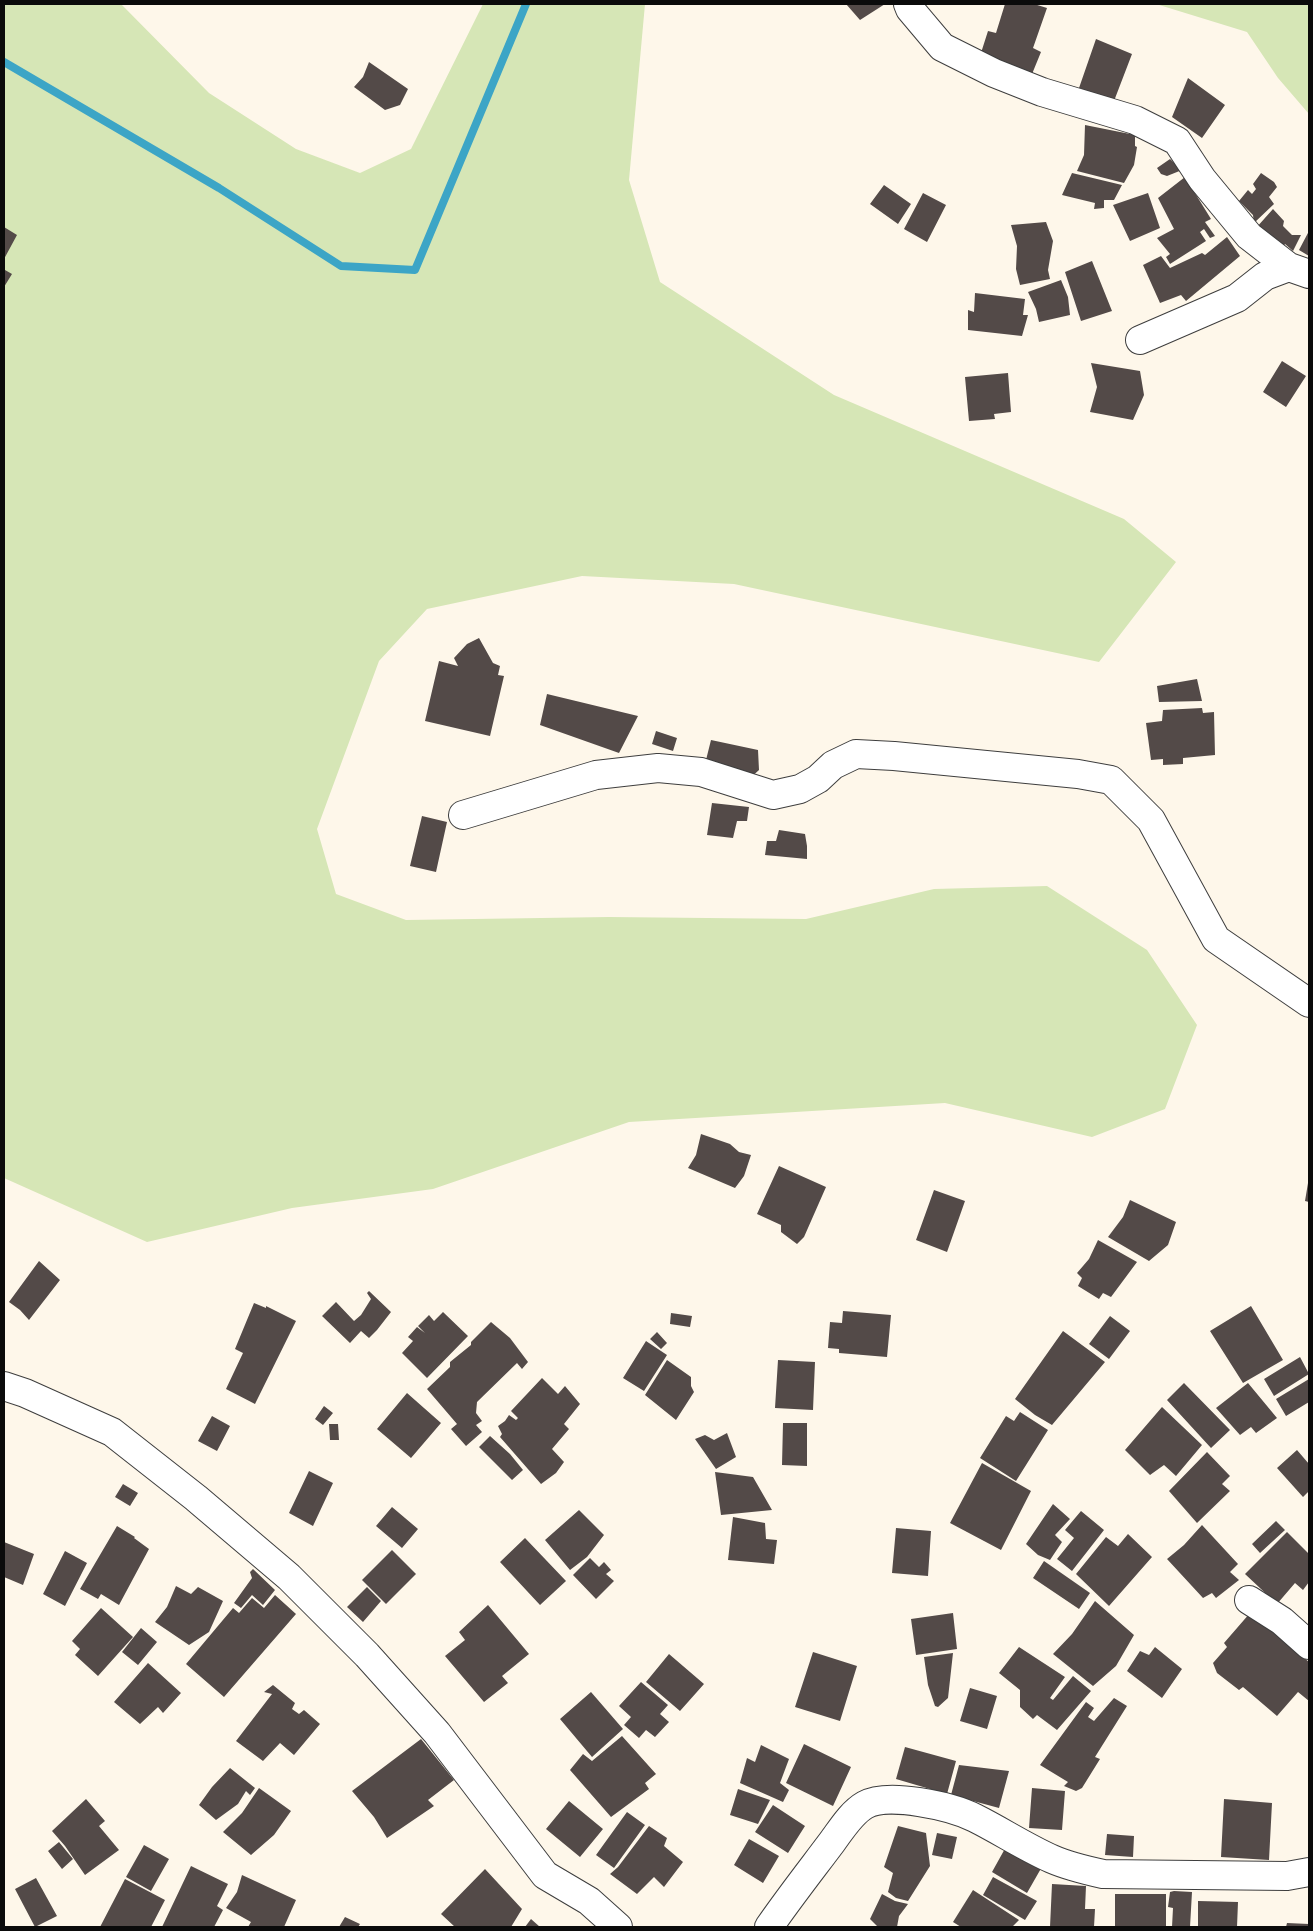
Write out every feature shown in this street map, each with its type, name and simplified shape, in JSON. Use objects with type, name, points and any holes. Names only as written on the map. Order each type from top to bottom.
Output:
[{"type":"street","points":[[908,4],[910,9],[942,47],[994,73],[1034,89],[1135,120],[1177,141],[1202,179],[1248,236],[1299,271]]},
{"type":"street","points":[[1140,340],[1237,298],[1265,276],[1299,271]]},
{"type":"street","points":[[463,815],[596,775],[658,768],[701,772],[773,795],[800,789],[818,779],[833,765],[856,754],[1078,774],[1111,780],[1151,820],[1216,939],[1309,1003]]},
{"type":"street","points":[[4,1386],[25,1393],[112,1432],[196,1498],[289,1577],[367,1655],[437,1733],[545,1874],[589,1900],[618,1927]]},
{"type":"street","points":[[1249,1600],[1282,1621],[1309,1645]]},
{"type":"street","points":[[769,1927],[846,1823],[863,1806],[876,1800],[890,1798],[935,1806],[973,1817],[1020,1844],[1053,1859],[1083,1870],[1103,1874],[1288,1876],[1309,1872]]},
{"type":"green space","points":[[4,4],[121,4],[209,93],[296,149],[360,173],[411,149],[483,4],[645,4],[629,180],[660,282],[834,395],[1124,519],[1176,562],[1099,662],[734,584],[582,576],[427,609],[379,661],[317,829],[336,894],[406,920],[609,917],[806,919],[934,889],[1047,886],[1147,950],[1197,1025],[1165,1109],[1092,1137],[945,1103],[629,1122],[433,1189],[292,1208],[147,1242],[4,1178]]},
{"type":"green space","points":[[1156,4],[1309,4],[1309,114],[1278,78],[1247,32]]},
{"type":"building","points":[[846,4],[885,4],[860,20]]},
{"type":"building","points":[[1005,4],[1034,4],[1047,8],[1033,48],[1041,52],[1032,74],[980,56],[988,31],[996,33]]},
{"type":"building","points":[[1096,39],[1132,54],[1114,101],[1079,88]]},
{"type":"building","points":[[369,62],[408,89],[400,105],[385,110],[354,87],[363,77]]},
{"type":"building","points":[[1188,78],[1225,105],[1202,138],[1172,117]]},
{"type":"building","points":[[1085,125],[1135,135],[1135,146],[1137,147],[1134,165],[1124,183],[1077,171],[1084,155]]},
{"type":"building","points":[[1170,159],[1182,170],[1167,176],[1161,174],[1157,168]]},
{"type":"building","points":[[1072,173],[1122,185],[1114,200],[1104,200],[1104,208],[1094,209],[1095,203],[1062,195]]},
{"type":"building","points":[[1261,173],[1274,182],[1277,187],[1269,197],[1274,204],[1254,223],[1253,215],[1239,201],[1248,190],[1252,194],[1256,189],[1253,184]]},
{"type":"building","points":[[1185,177],[1211,219],[1205,222],[1215,236],[1210,238],[1204,229],[1200,232],[1206,241],[1170,264],[1166,257],[1170,254],[1157,238],[1174,229],[1158,198]]},
{"type":"building","points":[[884,185],[911,204],[898,224],[870,204]]},
{"type":"building","points":[[923,193],[946,205],[927,242],[904,229]]},
{"type":"building","points":[[1148,193],[1160,228],[1130,241],[1113,205]]},
{"type":"building","points":[[1273,209],[1284,221],[1283,226],[1292,235],[1301,235],[1293,251],[1285,244],[1283,247],[1277,242],[1278,240],[1271,238],[1256,228]]},
{"type":"building","points":[[1046,222],[1053,241],[1048,270],[1050,279],[1020,285],[1016,269],[1017,246],[1011,225]]},
{"type":"building","points":[[4,227],[17,235],[4,259]]},
{"type":"building","points":[[1309,231],[1309,256],[1299,250]]},
{"type":"building","points":[[1227,237],[1240,256],[1186,301],[1181,295],[1160,303],[1143,265],[1161,256],[1170,268],[1202,253],[1205,255]]},
{"type":"building","points":[[1092,261],[1112,311],[1081,321],[1065,272]]},
{"type":"building","points":[[5,270],[12,274],[4,287],[4,272]]},
{"type":"building","points":[[1061,280],[1068,297],[1070,315],[1039,322],[1036,309],[1028,292]]},
{"type":"building","points":[[975,293],[1025,299],[1023,315],[1028,315],[1022,336],[968,330],[968,310],[974,312]]},
{"type":"building","points":[[1282,361],[1306,376],[1286,407],[1263,392]]},
{"type":"building","points":[[1091,363],[1140,371],[1144,395],[1133,420],[1090,412],[1097,387]]},
{"type":"building","points":[[1008,373],[1011,412],[994,414],[995,419],[969,421],[965,377]]},
{"type":"building","points":[[479,638],[493,663],[500,666],[498,675],[504,676],[490,736],[425,721],[439,661],[458,666],[454,658],[467,644]]},
{"type":"building","points":[[1197,679],[1202,701],[1159,702],[1157,686]]},
{"type":"building","points":[[547,694],[638,716],[619,753],[540,725]]},
{"type":"building","points":[[1202,708],[1203,713],[1214,712],[1215,755],[1183,758],[1183,764],[1163,765],[1163,759],[1151,760],[1146,723],[1162,721],[1163,710]]},
{"type":"building","points":[[656,731],[677,738],[673,751],[652,744]]},
{"type":"building","points":[[711,740],[758,750],[759,770],[747,781],[705,764]]},
{"type":"building","points":[[712,803],[749,807],[747,821],[737,821],[733,838],[707,835]]},
{"type":"building","points":[[422,816],[447,822],[436,872],[410,866]]},
{"type":"building","points":[[779,830],[805,834],[807,859],[765,855],[767,841],[776,841]]},
{"type":"building","points":[[701,1134],[730,1144],[739,1152],[751,1155],[744,1176],[735,1188],[688,1168],[696,1155]]},
{"type":"building","points":[[779,1166],[826,1187],[804,1237],[797,1244],[781,1232],[781,1225],[757,1214]]},
{"type":"building","points":[[1309,1183],[1309,1202],[1305,1201]]},
{"type":"building","points":[[934,1190],[965,1201],[947,1252],[916,1240]]},
{"type":"building","points":[[1130,1200],[1176,1222],[1168,1245],[1149,1261],[1108,1237],[1123,1217]]},
{"type":"building","points":[[1098,1240],[1137,1262],[1111,1297],[1103,1293],[1099,1299],[1078,1286],[1082,1278],[1077,1273],[1089,1259]]},
{"type":"building","points":[[39,1261],[60,1280],[29,1320],[9,1302]]},
{"type":"building","points":[[369,1291],[391,1312],[369,1338],[361,1331],[350,1343],[322,1316],[336,1302],[354,1321],[361,1315],[371,1299],[367,1293]]},
{"type":"building","points":[[254,1303],[266,1308],[266,1306],[296,1321],[255,1404],[226,1389],[243,1353],[235,1349]]},
{"type":"building","points":[[1251,1306],[1283,1360],[1243,1383],[1210,1331]]},
{"type":"building","points":[[843,1311],[891,1315],[887,1357],[839,1353],[839,1349],[828,1348],[830,1322],[842,1323]]},
{"type":"building","points":[[443,1312],[468,1336],[427,1378],[402,1353],[413,1341],[408,1337],[417,1327],[425,1333],[418,1326],[429,1315],[434,1321]]},
{"type":"building","points":[[671,1313],[692,1316],[690,1327],[670,1324]]},
{"type":"building","points":[[1110,1316],[1130,1331],[1109,1359],[1089,1344]]},
{"type":"building","points":[[491,1322],[510,1338],[528,1362],[522,1369],[517,1363],[477,1402],[476,1413],[482,1421],[476,1425],[482,1432],[466,1446],[451,1429],[457,1424],[427,1389],[450,1367],[450,1362],[471,1345],[471,1342]]},
{"type":"building","points":[[1063,1331],[1105,1362],[1052,1425],[1035,1415],[1015,1399]]},
{"type":"building","points":[[657,1332],[667,1343],[661,1349],[650,1339]]},
{"type":"building","points":[[646,1341],[667,1355],[644,1391],[623,1378]]},
{"type":"building","points":[[1300,1357],[1309,1374],[1274,1396],[1264,1379]]},
{"type":"building","points":[[667,1360],[691,1377],[691,1386],[694,1392],[676,1420],[645,1395]]},
{"type":"building","points":[[778,1360],[815,1362],[813,1410],[775,1408]]},
{"type":"building","points":[[542,1378],[558,1394],[565,1386],[580,1404],[564,1424],[569,1429],[552,1449],[564,1462],[556,1473],[541,1484],[500,1437],[502,1434],[498,1426],[509,1415],[516,1420],[518,1418],[511,1411]]},
{"type":"building","points":[[1309,1379],[1309,1402],[1286,1416],[1276,1399]]},
{"type":"building","points":[[1184,1383],[1230,1430],[1211,1448],[1167,1400]]},
{"type":"building","points":[[1248,1383],[1277,1418],[1256,1433],[1251,1427],[1240,1435],[1216,1408]]},
{"type":"building","points":[[407,1393],[441,1423],[411,1458],[377,1429]]},
{"type":"building","points":[[324,1406],[333,1413],[323,1425],[315,1419]]},
{"type":"building","points":[[1162,1407],[1202,1445],[1176,1476],[1164,1465],[1150,1475],[1125,1450]]},
{"type":"building","points":[[1020,1412],[1048,1430],[1016,1481],[980,1458],[1006,1416],[1014,1421]]},
{"type":"building","points":[[212,1416],[230,1426],[217,1451],[198,1441]]},
{"type":"building","points":[[783,1423],[807,1423],[807,1466],[782,1465]]},
{"type":"building","points":[[329,1424],[338,1424],[339,1440],[330,1440]]},
{"type":"building","points":[[727,1433],[736,1457],[716,1469],[695,1439],[705,1435],[714,1440]]},
{"type":"building","points":[[490,1436],[510,1454],[523,1470],[512,1480],[479,1447]]},
{"type":"building","points":[[1297,1450],[1309,1464],[1309,1491],[1303,1497],[1277,1468]]},
{"type":"building","points":[[1207,1452],[1230,1476],[1222,1484],[1230,1491],[1197,1523],[1169,1491]]},
{"type":"building","points":[[982,1463],[1031,1491],[1001,1550],[950,1523]]},
{"type":"building","points":[[309,1471],[333,1483],[313,1526],[289,1513]]},
{"type":"building","points":[[715,1472],[753,1477],[772,1510],[721,1515]]},
{"type":"building","points":[[123,1484],[138,1493],[130,1506],[115,1497]]},
{"type":"building","points":[[1053,1504],[1070,1519],[1055,1535],[1062,1542],[1050,1560],[1038,1555],[1026,1544]]},
{"type":"building","points":[[392,1507],[418,1529],[402,1548],[376,1526]]},
{"type":"building","points":[[579,1510],[604,1535],[587,1557],[570,1570],[545,1540]]},
{"type":"building","points":[[1081,1511],[1104,1530],[1072,1571],[1057,1559],[1074,1538],[1065,1530]]},
{"type":"building","points":[[733,1517],[765,1523],[766,1539],[777,1540],[774,1564],[728,1560]]},
{"type":"building","points":[[1276,1521],[1285,1530],[1260,1553],[1252,1544]]},
{"type":"building","points":[[1202,1525],[1238,1564],[1230,1572],[1239,1580],[1216,1598],[1212,1593],[1203,1598],[1167,1559],[1184,1545]]},
{"type":"building","points":[[117,1526],[135,1537],[149,1549],[119,1605],[101,1594],[98,1599],[80,1589]]},
{"type":"building","points":[[896,1528],[931,1531],[928,1576],[892,1573]]},
{"type":"building","points":[[1287,1532],[1309,1554],[1309,1582],[1303,1590],[1295,1583],[1277,1604],[1245,1574]]},
{"type":"building","points":[[1128,1534],[1152,1557],[1109,1606],[1076,1574],[1106,1537],[1118,1546]]},
{"type":"building","points":[[525,1538],[566,1581],[540,1605],[500,1562]]},
{"type":"building","points":[[4,1542],[34,1554],[23,1585],[4,1577]]},
{"type":"building","points":[[392,1550],[416,1574],[386,1604],[362,1580]]},
{"type":"building","points":[[65,1551],[87,1563],[65,1606],[43,1594]]},
{"type":"building","points":[[590,1558],[599,1567],[604,1562],[611,1570],[606,1574],[614,1581],[596,1599],[573,1575]]},
{"type":"building","points":[[1044,1561],[1090,1593],[1079,1609],[1033,1578]]},
{"type":"building","points":[[253,1569],[275,1590],[263,1605],[252,1595],[241,1608],[234,1603],[252,1578],[250,1572]]},
{"type":"building","points":[[176,1586],[191,1594],[198,1587],[223,1601],[209,1632],[189,1645],[155,1622],[167,1607]]},
{"type":"building","points":[[367,1587],[381,1601],[363,1622],[347,1607]]},
{"type":"building","points":[[275,1595],[296,1614],[224,1697],[186,1664],[233,1608],[239,1613],[252,1598],[264,1608]]},
{"type":"building","points":[[1095,1601],[1134,1635],[1116,1666],[1093,1686],[1053,1654],[1072,1634]]},
{"type":"building","points":[[488,1605],[529,1654],[502,1676],[508,1683],[484,1702],[445,1656],[465,1640],[459,1632]]},
{"type":"building","points":[[101,1608],[133,1637],[98,1676],[75,1655],[80,1649],[72,1641]]},
{"type":"building","points":[[953,1613],[957,1649],[916,1655],[911,1619]]},
{"type":"building","points":[[1250,1613],[1309,1662],[1309,1701],[1298,1692],[1277,1716],[1243,1687],[1239,1690],[1217,1673],[1213,1663],[1227,1647],[1224,1643]]},
{"type":"building","points":[[141,1628],[157,1642],[138,1665],[122,1652]]},
{"type":"building","points":[[1019,1647],[1065,1677],[1050,1698],[1053,1700],[1073,1676],[1091,1691],[1057,1730],[1037,1715],[1033,1719],[1020,1707],[1020,1690],[999,1673]]},
{"type":"building","points":[[1155,1647],[1182,1669],[1162,1698],[1127,1671],[1140,1651],[1149,1655]]},
{"type":"building","points":[[813,1652],[857,1666],[840,1721],[795,1707]]},
{"type":"building","points":[[953,1653],[948,1698],[938,1707],[935,1706],[928,1685],[924,1657]]},
{"type":"building","points":[[669,1654],[704,1684],[680,1711],[646,1682]]},
{"type":"building","points":[[148,1663],[181,1693],[163,1713],[158,1707],[140,1724],[114,1702]]},
{"type":"building","points":[[641,1682],[668,1705],[660,1714],[669,1722],[655,1737],[646,1730],[639,1738],[624,1725],[631,1717],[619,1706]]},
{"type":"building","points":[[273,1685],[295,1703],[292,1709],[299,1714],[304,1710],[320,1724],[294,1755],[280,1743],[263,1761],[236,1741],[272,1694],[264,1692]]},
{"type":"building","points":[[970,1688],[997,1696],[987,1729],[960,1721]]},
{"type":"building","points":[[591,1692],[623,1729],[592,1757],[560,1719]]},
{"type":"building","points":[[1114,1698],[1127,1706],[1095,1757],[1100,1759],[1082,1788],[1076,1791],[1064,1786],[1068,1782],[1040,1765],[1086,1702],[1094,1708],[1088,1717],[1094,1721]]},
{"type":"building","points":[[622,1736],[656,1774],[645,1783],[649,1789],[611,1817],[570,1770],[583,1754],[592,1761]]},
{"type":"building","points":[[421,1739],[454,1780],[428,1800],[434,1806],[387,1838],[374,1817],[352,1791]]},
{"type":"building","points":[[804,1744],[851,1767],[833,1806],[786,1783]]},
{"type":"building","points":[[761,1745],[789,1759],[780,1783],[789,1790],[783,1802],[740,1783],[747,1758],[755,1762]]},
{"type":"building","points":[[905,1747],[956,1761],[947,1794],[896,1779]]},
{"type":"building","points":[[959,1765],[1009,1771],[999,1808],[951,1795]]},
{"type":"building","points":[[230,1768],[255,1788],[250,1795],[246,1791],[238,1804],[216,1820],[199,1805],[212,1787]]},
{"type":"building","points":[[259,1788],[291,1811],[274,1835],[251,1855],[223,1832],[242,1813]]},
{"type":"building","points":[[1032,1788],[1065,1791],[1062,1830],[1029,1828]]},
{"type":"building","points":[[738,1789],[770,1800],[758,1824],[730,1815]]},
{"type":"building","points":[[86,1799],[105,1821],[99,1826],[119,1850],[85,1875],[52,1831]]},
{"type":"building","points":[[1224,1799],[1272,1803],[1269,1860],[1221,1857]]},
{"type":"building","points":[[569,1801],[603,1829],[580,1857],[546,1829]]},
{"type":"building","points":[[773,1805],[805,1826],[788,1853],[755,1832]]},
{"type":"building","points":[[627,1812],[645,1825],[614,1868],[596,1855]]},
{"type":"building","points":[[649,1826],[667,1838],[664,1846],[683,1862],[664,1887],[654,1877],[637,1894],[610,1874],[618,1867]]},
{"type":"building","points":[[898,1826],[926,1833],[930,1866],[908,1901],[896,1898],[888,1892],[893,1873],[884,1867]]},
{"type":"building","points":[[937,1833],[957,1837],[952,1859],[932,1855]]},
{"type":"building","points":[[1107,1834],[1134,1836],[1133,1857],[1105,1855]]},
{"type":"building","points":[[749,1839],[779,1856],[763,1883],[734,1865]]},
{"type":"building","points":[[59,1842],[73,1859],[62,1869],[48,1851]]},
{"type":"building","points":[[144,1845],[169,1859],[151,1891],[126,1877]]},
{"type":"building","points":[[1007,1845],[1043,1865],[1027,1893],[992,1872]]},
{"type":"building","points":[[191,1866],[228,1884],[217,1906],[223,1910],[214,1927],[162,1927]]},
{"type":"building","points":[[485,1869],[522,1909],[511,1927],[455,1927],[441,1914]]},
{"type":"building","points":[[242,1875],[296,1900],[284,1927],[248,1927],[251,1922],[226,1908],[237,1892]]},
{"type":"building","points":[[993,1877],[1037,1901],[1025,1920],[983,1895]]},
{"type":"building","points":[[36,1878],[57,1916],[35,1927],[15,1889]]},
{"type":"building","points":[[125,1879],[165,1900],[151,1927],[100,1927]]},
{"type":"building","points":[[1052,1884],[1086,1886],[1085,1909],[1095,1909],[1094,1927],[1050,1927]]},
{"type":"building","points":[[973,1890],[1019,1920],[1012,1927],[961,1927],[953,1922]]},
{"type":"building","points":[[1170,1892],[1192,1892],[1190,1927],[1172,1927],[1173,1908],[1168,1907]]},
{"type":"building","points":[[882,1894],[895,1901],[908,1904],[899,1916],[897,1927],[878,1927],[870,1919]]},
{"type":"building","points":[[1115,1894],[1166,1894],[1166,1927],[1115,1927]]},
{"type":"building","points":[[1198,1901],[1238,1902],[1237,1927],[1198,1927]]},
{"type":"building","points":[[345,1917],[360,1924],[358,1927],[339,1927]]},
{"type":"building","points":[[531,1919],[540,1927],[525,1927]]},
{"type":"building","points":[[1287,1923],[1309,1924],[1309,1927],[1286,1927]]},
{"type":"waterway","points":[[4,62],[219,188],[341,266],[415,270],[526,4]]}]
